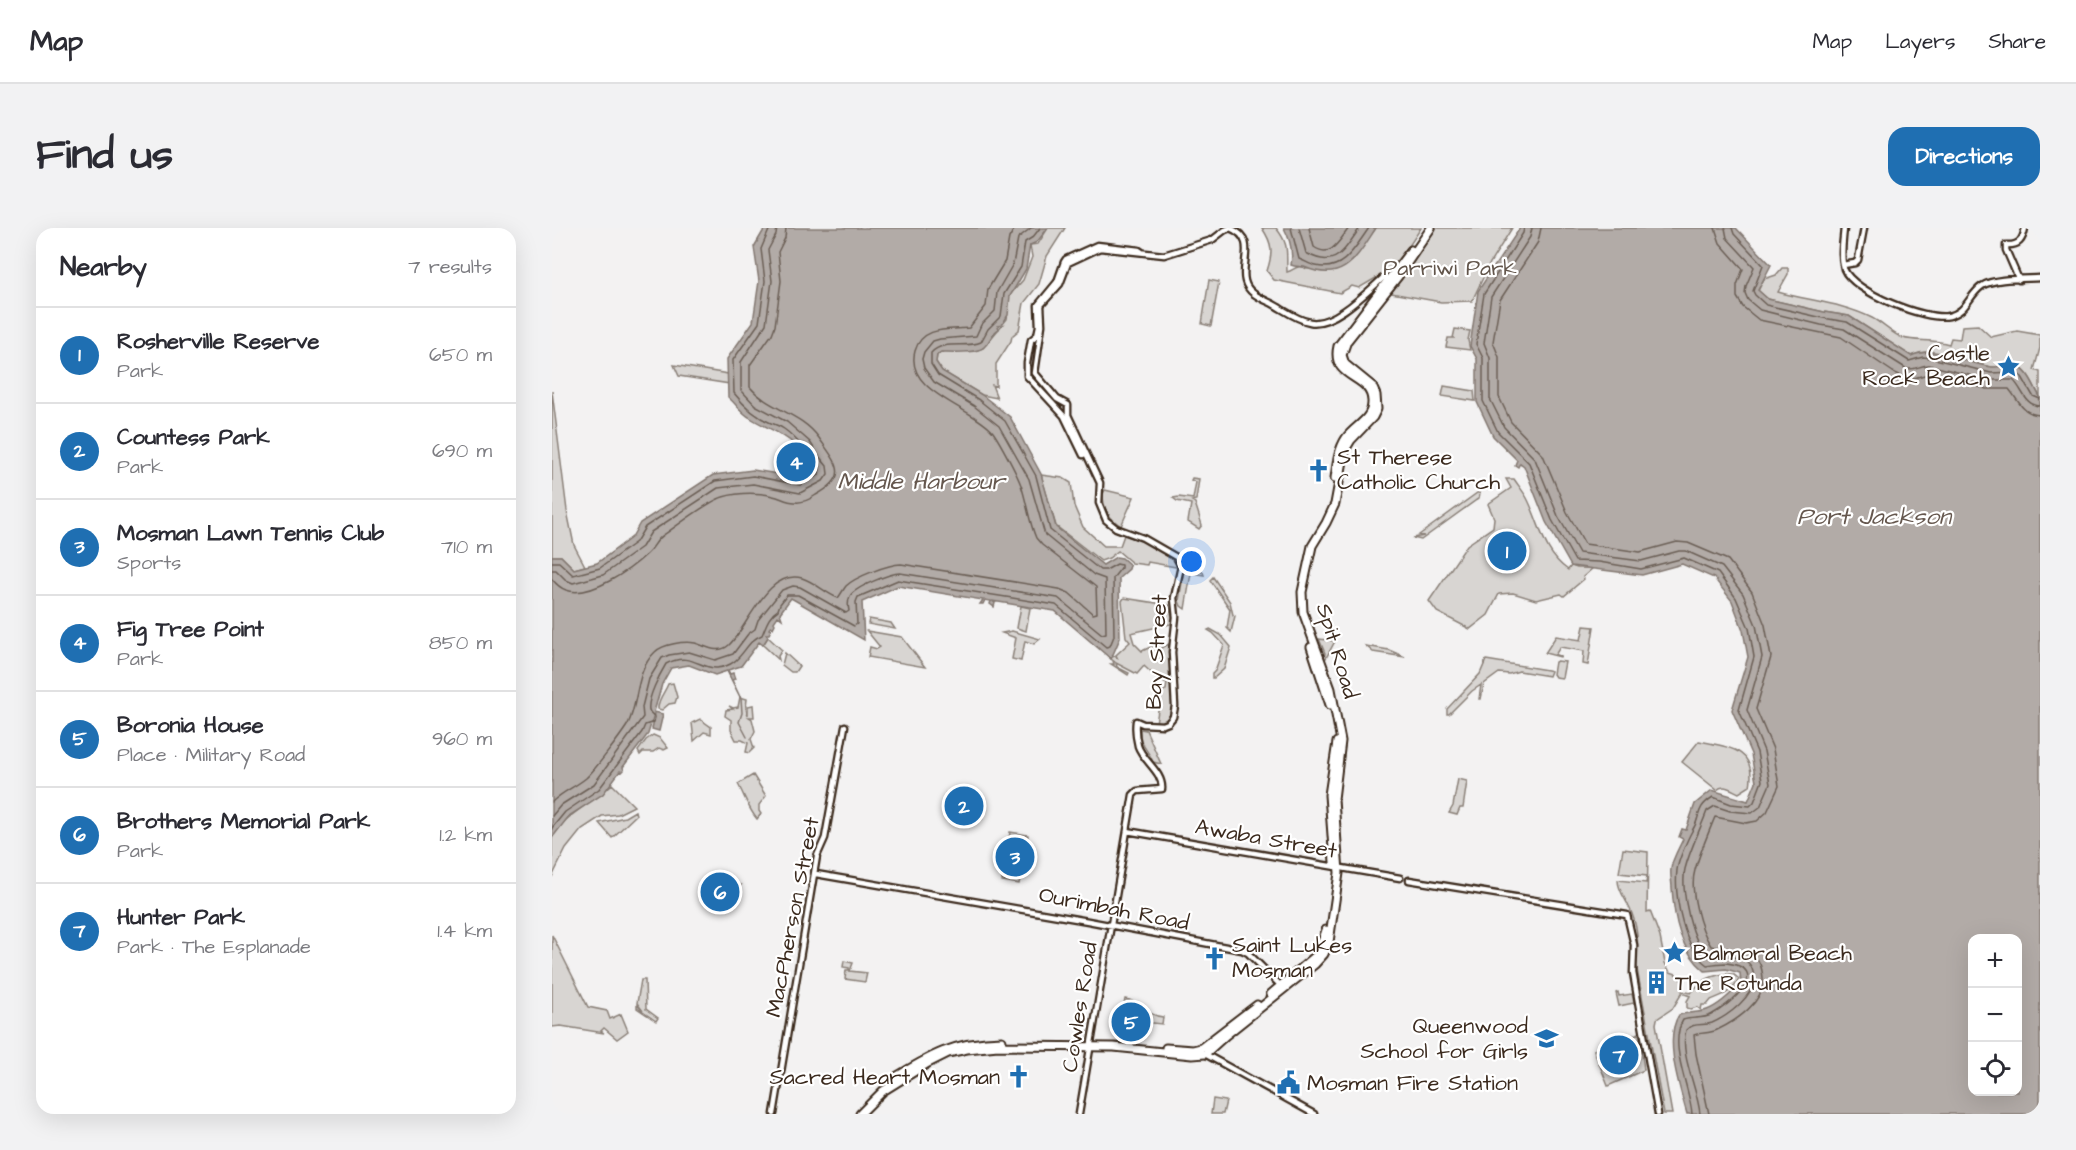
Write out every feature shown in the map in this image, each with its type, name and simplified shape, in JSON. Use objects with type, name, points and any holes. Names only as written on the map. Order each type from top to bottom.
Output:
[{"type":"highway","name":"Spit Road","points":[[1336,868],[1329,795],[1337,748],[1336,733],[1328,697],[1299,613],[1298,584],[1308,544],[1329,507],[1341,449],[1349,435],[1365,421],[1371,409],[1372,400],[1369,391],[1363,383],[1347,374],[1340,365],[1337,356],[1338,346],[1391,278],[1426,228]]},
{"type":"highway","name":"Spit Road","points":[[1203,1051],[1214,1039],[1316,964],[1327,947],[1336,868],[1334,799],[1341,735],[1331,689],[1303,612],[1303,581],[1312,546],[1335,504],[1345,450],[1350,440],[1373,417],[1377,406],[1374,388],[1345,364],[1342,350],[1399,275],[1431,228]]},
{"type":"highway","name":"Spit Road","points":[[1203,1051],[1283,988]]},
{"type":"highway","points":[[853,1114],[889,1081],[928,1057],[951,1048],[988,1042],[1090,1044],[1192,1055],[1203,1051]]},
{"type":"highway","points":[[860,1114],[889,1087],[948,1053],[989,1046],[1128,1043],[1203,1051]]},
{"type":"street","points":[[1844,228],[1843,263],[1847,274],[1870,294],[1920,313],[1944,317],[1956,314],[1964,308],[1977,291],[1988,283],[2040,278]]},
{"type":"street","points":[[1843,263],[1855,263],[1858,260],[1864,228]]},
{"type":"street","points":[[2019,280],[2006,245],[2014,245],[2021,240],[2025,228]]},
{"type":"street","points":[[1092,249],[1164,255],[1217,238],[1227,229],[1234,230],[1246,248],[1244,280],[1248,288],[1259,297],[1311,323],[1320,322],[1338,314],[1355,304],[1383,278],[1391,278]]},
{"type":"street","name":"Bay Street","points":[[1092,249],[1068,263],[1060,284],[1041,305],[1042,325],[1035,370],[1036,376],[1057,399],[1068,405],[1068,415],[1100,483],[1100,503],[1107,520],[1116,528],[1143,538],[1176,557],[1181,566],[1174,598],[1173,717],[1163,725],[1143,724],[1136,721],[1139,747],[1161,780],[1162,789]]},
{"type":"street","name":"Bay Street","points":[[1092,249],[1064,262],[1057,282],[1039,302],[1037,308],[1039,326],[1037,335],[1031,340],[1027,376],[1064,416],[1100,487]]},
{"type":"street","name":"MacPherson Street","points":[[774,1114],[819,849],[825,838],[845,726]]},
{"type":"street","name":"Cowles Road","points":[[1079,1114],[1134,792],[1162,789]]},
{"type":"street","name":"Awaba Street","points":[[1126,831],[1400,878],[1403,884],[1409,880],[1627,915],[1634,945],[1633,973],[1658,1114]]},
{"type":"street","name":"Ourimbah Road","points":[[816,874],[1242,950],[1248,953],[1283,988]]},
{"type":"street","points":[[1203,1051],[1314,1114]]},
{"type":"green space","points":[[1048,228],[1065,228],[1047,256],[1039,284],[1024,303],[1019,330],[1012,336],[996,364],[996,386],[992,385],[997,398],[982,395],[942,371],[936,362],[937,355],[945,351],[974,351],[983,348],[1007,319],[1009,296],[1023,280],[1032,257],[1030,245],[1038,244]]},
{"type":"green space","points":[[1262,228],[1276,228],[1283,239],[1287,272],[1298,267],[1307,269],[1352,261],[1376,228],[1421,228],[1393,270],[1359,288],[1352,286],[1340,293],[1274,280],[1267,271],[1271,249]]},
{"type":"green space","name":"Parriwi Park","points":[[1436,228],[1512,228],[1490,263],[1472,301],[1441,302],[1391,293]]},
{"type":"green space","points":[[1782,268],[1788,268],[1788,274],[1778,292],[1861,313],[1903,338],[1949,344],[1951,338],[1960,339],[1962,326],[1978,325],[1991,337],[2017,331],[2040,335],[2040,348],[2034,370],[2040,372],[2040,397],[2029,376],[2019,367],[2013,365],[1992,367],[1941,353],[1921,353],[1911,356],[1849,316],[1768,299],[1758,291],[1764,279],[1776,275]]},
{"type":"green space","points":[[1209,280],[1219,282],[1211,326],[1202,324]]},
{"type":"green space","points":[[1455,329],[1470,331],[1468,340],[1470,350],[1446,347],[1448,338],[1453,338]]},
{"type":"green space","points":[[674,365],[728,374],[730,384],[679,376]]},
{"type":"green space","points":[[1444,386],[1474,391],[1475,401],[1442,396]]},
{"type":"green space","points":[[552,391],[567,511],[574,545],[585,566],[574,569],[561,556],[552,556]]},
{"type":"green space","points":[[793,444],[801,452],[810,468],[804,476],[795,480],[791,478],[784,459],[777,456],[777,454],[785,456]]},
{"type":"green space","points":[[1041,475],[1063,478],[1071,483],[1074,506],[1083,527],[1104,546],[1120,546],[1124,535],[1145,542],[1175,560],[1176,567],[1148,562],[1147,565],[1132,563],[1118,551],[1101,561],[1056,526]]},
{"type":"green space","points":[[1192,478],[1199,479],[1196,500],[1192,501],[1195,503],[1202,525],[1199,529],[1188,522],[1191,504],[1173,498],[1193,499],[1196,482],[1191,480]]},
{"type":"green space","points":[[1506,479],[1514,479],[1525,495],[1547,546],[1560,563],[1568,570],[1571,566],[1593,568],[1564,596],[1561,594],[1536,600],[1513,593],[1499,594],[1488,615],[1470,629],[1437,612],[1429,601],[1467,545],[1493,527],[1494,518],[1488,504],[1511,488]]},
{"type":"green space","points":[[1105,490],[1134,497],[1121,526],[1113,520],[1106,509],[1103,499]]},
{"type":"green space","points":[[1480,493],[1479,498],[1421,540],[1413,538],[1424,536],[1419,535]]},
{"type":"green space","points":[[1184,570],[1203,572],[1204,575],[1191,573],[1185,609],[1179,601]]},
{"type":"green space","points":[[1213,577],[1230,602],[1235,616],[1231,632],[1227,628],[1230,609],[1210,580]]},
{"type":"green space","points":[[1124,598],[1169,605],[1172,616],[1171,624],[1131,633],[1134,643],[1142,651],[1157,644],[1160,649],[1169,644],[1172,710],[1171,716],[1165,722],[1156,723],[1160,698],[1158,692],[1166,690],[1167,683],[1157,678],[1144,666],[1137,674],[1116,663],[1117,667],[1129,673],[1128,675],[1111,664],[1115,662],[1111,659],[1112,657],[1115,656],[1118,659],[1116,655],[1130,642],[1126,637],[1122,601]]},
{"type":"green space","points":[[1021,606],[1030,608],[1026,631],[1017,628]]},
{"type":"green space","points":[[869,619],[891,623],[895,629],[868,624]]},
{"type":"green space","points":[[1584,626],[1594,627],[1588,665],[1583,664],[1584,651],[1560,647],[1555,655],[1560,657],[1545,653],[1556,636],[1581,640]]},
{"type":"green space","points":[[1208,630],[1221,635],[1231,647],[1224,669],[1214,678],[1212,674],[1224,645]]},
{"type":"green space","points":[[867,631],[902,637],[925,667],[868,657],[870,647],[877,649],[880,647]]},
{"type":"green space","points":[[1012,631],[1040,639],[1034,644],[1025,641],[1021,661],[1012,659],[1016,638],[1002,633]]},
{"type":"green space","points":[[768,637],[782,650],[778,656],[779,660],[763,645]]},
{"type":"green space","points":[[1319,639],[1335,641],[1326,658],[1324,658],[1325,653]]},
{"type":"green space","points":[[1366,646],[1389,650],[1405,657],[1373,652]]},
{"type":"green space","points":[[785,653],[799,666],[795,672],[791,672],[782,665]]},
{"type":"green space","points":[[1486,660],[1551,671],[1549,676],[1519,671],[1509,674],[1499,673],[1484,684],[1481,699],[1479,699],[1481,685],[1447,714],[1447,709],[1480,674]]},
{"type":"green space","points":[[1557,661],[1565,662],[1562,678],[1555,677],[1553,674]]},
{"type":"green space","points":[[673,683],[677,697],[675,703],[669,704],[662,710],[658,709],[660,699],[668,684]]},
{"type":"green space","points":[[740,697],[747,699],[748,715],[748,706],[753,705],[754,717],[749,717],[752,719],[755,731],[751,739],[754,748],[749,753],[746,752],[748,743],[736,740],[731,730],[731,720],[725,716],[726,710],[733,709],[729,706],[738,707]]},
{"type":"green space","points":[[700,719],[711,727],[711,734],[704,732],[694,741],[692,723]]},
{"type":"green space","points":[[1140,729],[1146,730],[1161,764],[1153,762],[1142,744]]},
{"type":"green space","points":[[653,735],[660,738],[668,748],[643,752],[640,755],[638,751]]},
{"type":"green space","points":[[1699,741],[1729,748],[1744,757],[1751,773],[1750,786],[1739,793],[1725,787],[1717,790],[1682,762]]},
{"type":"green space","points":[[753,775],[766,796],[759,805],[761,814],[757,819],[738,784]]},
{"type":"green space","points":[[1458,779],[1467,781],[1463,808],[1460,808],[1457,815],[1449,813],[1453,806]]},
{"type":"green space","points":[[612,784],[634,806],[618,814],[602,816],[582,829],[566,849],[552,877],[552,838],[555,831],[569,817]]},
{"type":"green space","points":[[946,793],[985,799],[982,819],[943,812]]},
{"type":"green space","points":[[635,811],[636,815],[612,838],[599,823],[625,817]]},
{"type":"green space","points":[[1010,832],[1028,835],[1019,884],[1002,881]]},
{"type":"green space","points":[[1623,849],[1648,852],[1647,912],[1650,911],[1660,937],[1665,963],[1670,972],[1676,974],[1683,982],[1682,991],[1691,993],[1709,978],[1721,975],[1733,974],[1739,979],[1731,990],[1711,1000],[1707,1005],[1702,1005],[1701,1010],[1697,1007],[1687,1008],[1690,996],[1682,993],[1673,1008],[1657,1019],[1672,1114],[1664,1114],[1636,964],[1636,928],[1618,884],[1618,880],[1646,883],[1647,876],[1619,873]]},
{"type":"green space","points":[[717,882],[741,885],[720,901],[701,898]]},
{"type":"green space","points":[[552,935],[588,1007],[607,1011],[610,1019],[621,1014],[628,1031],[617,1039],[604,1028],[601,1031],[604,1033],[561,1026],[552,1027]]},
{"type":"green space","points":[[844,961],[853,963],[850,971],[867,973],[865,982],[845,979],[846,970],[849,968],[843,967]]},
{"type":"green space","points":[[641,980],[645,980],[646,1009],[658,1018],[656,1021],[637,1008],[637,1005],[643,1011],[637,1003]]},
{"type":"green space","points":[[1618,992],[1619,996],[1632,994],[1634,1003],[1619,1006],[1616,993]]},
{"type":"green space","points":[[1125,999],[1136,1003],[1152,1014],[1163,1017],[1162,1024],[1143,1022],[1140,1041],[1118,1039]]},
{"type":"green space","points":[[1639,1033],[1644,1070],[1608,1086],[1594,1050]]},
{"type":"green space","points":[[1213,1099],[1226,1101],[1223,1114],[1211,1114]]},
{"type":"water","name":"Middle Harbour","points":[[765,228],[1048,228],[1037,242],[1030,245],[1026,269],[1010,296],[1008,315],[986,345],[970,352],[941,352],[937,355],[936,362],[942,371],[982,395],[1010,417],[1041,474],[1056,527],[1103,565],[1116,557],[1122,558],[1130,565],[1129,569],[1119,578],[1120,638],[1111,659],[1055,611],[992,601],[995,603],[994,607],[990,604],[991,601],[985,600],[983,604],[980,604],[983,600],[898,586],[862,602],[864,640],[791,598],[780,613],[782,619],[778,616],[773,628],[771,626],[769,629],[771,630],[769,634],[766,634],[768,637],[763,645],[759,642],[741,666],[728,670],[730,674],[733,673],[735,679],[732,680],[741,699],[727,671],[715,675],[689,665],[671,668],[662,684],[654,712],[663,714],[659,731],[652,729],[654,714],[648,734],[623,767],[624,770],[620,771],[603,794],[569,816],[552,838],[552,556],[561,556],[574,569],[597,563],[632,537],[640,523],[713,475],[753,470],[784,475],[795,480],[815,470],[810,468],[794,444],[746,415],[728,397],[727,359],[753,322],[759,281],[754,247]]},
{"type":"water","points":[[1284,228],[1376,228],[1348,265],[1329,272],[1291,265],[1292,256]]},
{"type":"water","name":"Port Jackson","points":[[1520,228],[1736,228],[1771,265],[1758,290],[1768,299],[1849,316],[1911,356],[1931,352],[1941,353],[1992,367],[2016,366],[2029,376],[2040,397],[2040,1114],[1687,1114],[1674,1064],[1674,1025],[1679,1015],[1712,1008],[1741,983],[1740,973],[1726,969],[1705,971],[1690,954],[1677,922],[1671,869],[1683,839],[1679,837],[1682,829],[1686,830],[1695,804],[1712,790],[1748,801],[1756,782],[1751,754],[1732,710],[1748,657],[1743,630],[1732,601],[1714,578],[1682,564],[1642,575],[1571,566],[1546,522],[1524,466],[1520,463],[1518,467],[1515,465],[1517,460],[1493,436],[1477,402],[1477,359],[1470,346],[1478,291]]},
{"type":"waterway","points":[[741,698],[742,713],[739,722],[747,737]]},
{"type":"place","name":"Castle Rock Beach","points":[[2008,366]]},
{"type":"place","name":"Fig Tree Point","points":[[796,462]]},
{"type":"place","name":"St Therese Catholic Church","points":[[1319,470]]},
{"type":"place","name":"Rosherville Reserve","points":[[1507,551]]},
{"type":"place","name":"Countess Park","points":[[964,806]]},
{"type":"place","name":"Mosman Lawn Tennis Club","points":[[1015,857]]},
{"type":"place","name":"Brothers Memorial Park","points":[[720,892]]},
{"type":"place","name":"Balmoral Beach","points":[[1675,953]]},
{"type":"place","name":"Saint Lukes Mosman","points":[[1214,958]]},
{"type":"place","name":"The Rotunda","points":[[1657,983]]},
{"type":"place","name":"Boronia House","points":[[1131,1022]]},
{"type":"place","name":"Queenwood School for Girls","points":[[1546,1039]]},
{"type":"place","name":"Hunter Park","points":[[1619,1055]]},
{"type":"place","name":"Sacred Heart Mosman","points":[[1018,1077]]},
{"type":"place","name":"Mosman Fire Station","points":[[1289,1083]]}]
